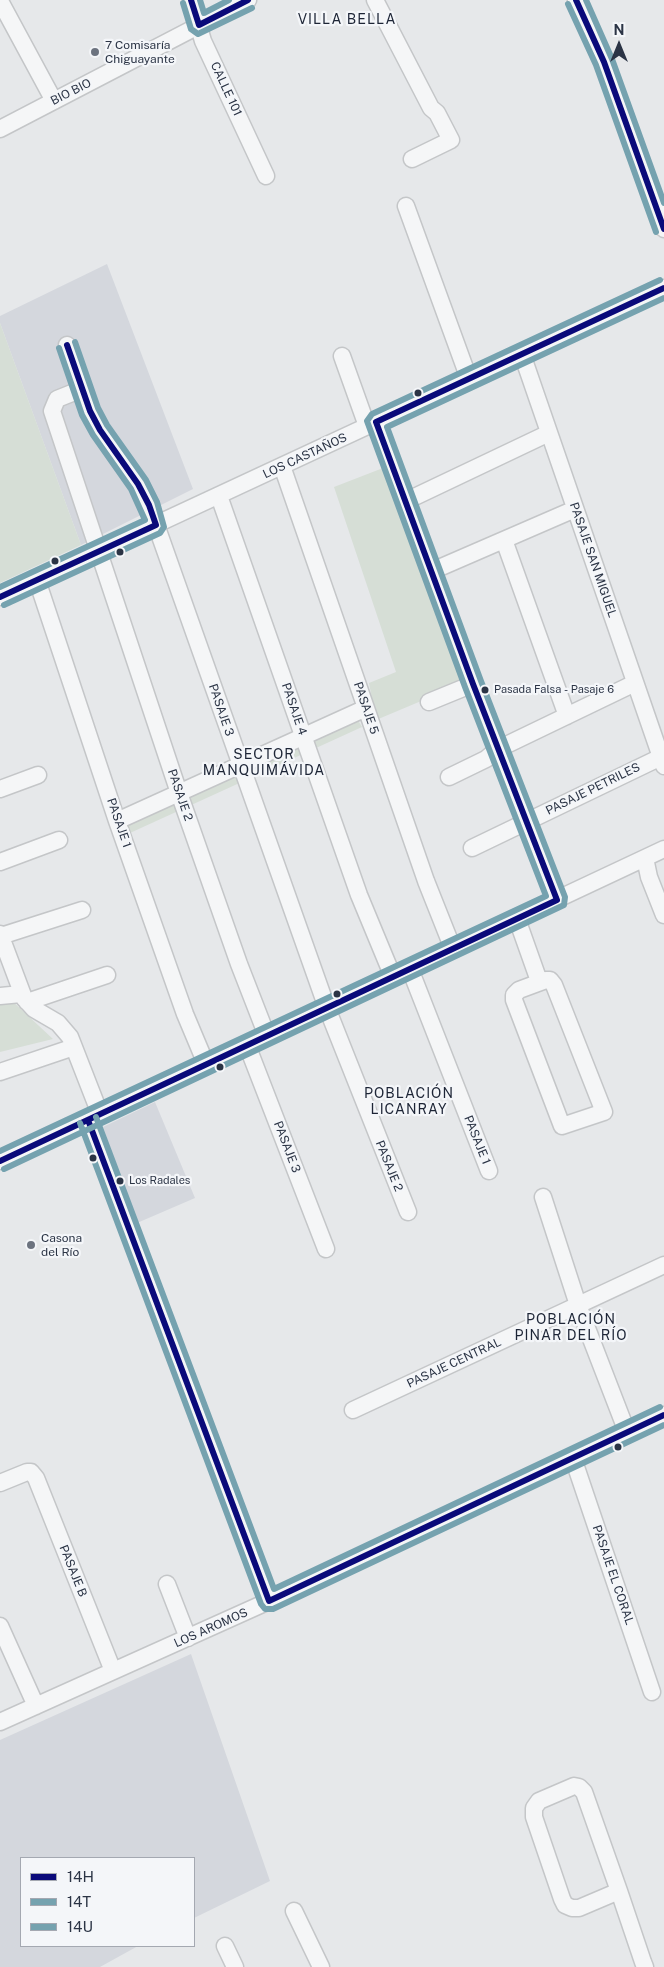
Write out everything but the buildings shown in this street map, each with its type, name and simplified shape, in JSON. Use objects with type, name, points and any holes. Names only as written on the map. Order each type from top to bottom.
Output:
[{"type":"street","name":"CALLE 101","points":[[191,0],[203,41],[266,176]]},
{"type":"street","name":"BIO BIO","points":[[0,129],[248,0]]},
{"type":"street","points":[[375,0],[431,108],[437,113],[450,140],[412,159]]},
{"type":"street","points":[[576,0],[604,62],[664,229]]},
{"type":"street","points":[[0,1],[54,101]]},
{"type":"street","points":[[406,206],[469,379]]},
{"type":"street","name":"LOS CASTAÑOS","points":[[0,597],[664,288]]},
{"type":"street","name":"PASAJE 3","points":[[67,345],[90,411],[100,430],[144,495],[156,525],[327,1008]]},
{"type":"street","name":"PASAJE SAN MIGUEL","points":[[522,354],[662,762]]},
{"type":"street","points":[[342,356],[406,501],[473,684],[557,900]]},
{"type":"street","name":"PASAJE 2","points":[[82,389],[57,399],[52,411],[179,793],[239,964],[267,1036]]},
{"type":"street","points":[[406,501],[549,433]]},
{"type":"street","name":"PASAJE 5","points":[[282,466],[435,906],[453,949]]},
{"type":"street","name":"PASAJE 4","points":[[219,496],[365,911],[393,977]]},
{"type":"street","points":[[432,571],[575,509]]},
{"type":"street","points":[[504,540],[567,716]]},
{"type":"street","name":"PASAJE 1","points":[[37,580],[117,821],[185,1014],[206,1064]]},
{"type":"street","points":[[429,702],[473,684]]},
{"type":"street","points":[[449,776],[486,759],[498,749],[635,684]]},
{"type":"street","points":[[117,821],[366,708]]},
{"type":"street","name":"PASAJE PETRILES","points":[[472,848],[662,762]]},
{"type":"street","points":[[0,789],[38,775]]},
{"type":"street","points":[[0,862],[60,840]]},
{"type":"street","points":[[0,1161],[664,849]]},
{"type":"street","points":[[645,858],[650,878],[664,915]]},
{"type":"street","points":[[82,910],[0,935],[24,998],[34,1009],[63,1026],[74,1047],[94,1117],[269,1601]]},
{"type":"street","points":[[517,919],[539,981]]},
{"type":"street","name":"PASAJE 1","points":[[410,969],[489,1171]]},
{"type":"street","points":[[0,996],[24,998],[107,975]]},
{"type":"street","points":[[550,980],[554,985],[604,1112],[562,1126],[514,1000],[516,992],[539,981],[550,980]]},
{"type":"street","name":"PASAJE 2","points":[[327,1008],[408,1212]]},
{"type":"street","name":"PASAJE 3","points":[[247,1045],[326,1250]]},
{"type":"street","points":[[0,1072],[74,1047]]},
{"type":"street","points":[[543,1197],[578,1305],[627,1432]]},
{"type":"street","name":"PASAJE CENTRAL","points":[[353,1410],[664,1266]]},
{"type":"street","name":"LOS AROMOS","points":[[0,1722],[269,1601],[664,1415]]},
{"type":"street","name":"PASAJE EL CORAL","points":[[573,1458],[652,1692]]},
{"type":"street","name":"PASAJE B","points":[[0,1483],[22,1473],[31,1472],[36,1478],[113,1671]]},
{"type":"street","points":[[167,1584],[188,1638]]},
{"type":"street","points":[[0,1626],[36,1706]]},
{"type":"street","points":[[619,1891],[579,1908],[565,1905],[534,1817],[534,1808],[539,1801],[570,1787],[574,1786],[582,1789],[619,1891],[645,1967]]},
{"type":"street","points":[[294,1912],[321,1967]]},
{"type":"street","points":[[225,1946],[235,1967]]},
{"type":"shaded area","points":[[107,264],[193,489],[81,545],[0,323],[0,316]]},
{"type":"shaded area","points":[[0,323],[81,545],[0,583]]},
{"type":"shaded area","points":[[383,468],[464,683],[376,720],[369,683],[396,672],[334,487]]},
{"type":"shaded area","points":[[356,717],[362,727],[130,833],[128,822]]},
{"type":"shaded area","points":[[10,999],[53,1039],[0,1052],[0,1000]]},
{"type":"shaded area","points":[[155,1102],[195,1198],[137,1223],[103,1127]]},
{"type":"shaded area","points":[[191,1654],[270,1881],[195,1918],[195,1857],[20,1857],[20,1947],[136,1947],[100,1967],[0,1967],[0,1740]]},
{"type":"transit line","name":"14H","points":[[191,0],[199,25],[248,0]]},
{"type":"transit line","name":"14U","points":[[200,0],[204,13],[229,0]]},
{"type":"transit line","name":"14H","points":[[576,0],[604,62],[664,229]]},
{"type":"transit line","name":"14U","points":[[586,0],[612,59],[664,203]]},
{"type":"transit line","name":"14T","points":[[183,3],[191,29],[198,34],[252,8]]},
{"type":"transit line","name":"14T","points":[[568,4],[596,65],[656,232]]},
{"type":"transit line","name":"14U","points":[[0,1151],[546,896],[465,687],[367,421],[372,414],[660,280]]},
{"type":"transit line","name":"14H","points":[[0,1161],[557,900],[473,684],[376,422],[664,288]]},
{"type":"transit line","name":"14T","points":[[4,1169],[564,905],[565,897],[481,681],[387,427],[664,298]]},
{"type":"transit line","name":"14T","points":[[4,605],[160,533],[164,527],[157,502],[146,480],[107,425],[98,408],[75,342]]},
{"type":"transit line","name":"14H","points":[[0,597],[156,525],[149,505],[138,484],[100,430],[90,411],[67,345]]},
{"type":"transit line","name":"14U","points":[[0,587],[145,520],[131,489],[93,435],[82,415],[59,348]]},
{"type":"transit line","name":"14U","points":[[96,1117],[274,1589],[660,1407]]},
{"type":"transit line","name":"14H","points":[[88,1120],[269,1601],[664,1415]]},
{"type":"transit line","name":"14T","points":[[80,1123],[261,1604],[265,1609],[273,1609],[664,1425]]},
{"type":"place","name":"7 Comisaría Chiguayante","points":[[95,52]]},
{"type":"place","name":"Pasada Falsa - Pasaje 6","points":[[485,690]]},
{"type":"place","name":"Los Radales","points":[[120,1181]]},
{"type":"place","name":"Casona del Río","points":[[31,1245]]},
{"type":"district","name":"VILLA BELLA","points":[[347,20]]},
{"type":"district","name":"SECTOR MANQUIMÁVIDA","points":[[264,764]]},
{"type":"district","name":"POBLACIÓN LICANRAY","points":[[409,1102]]},
{"type":"district","name":"POBLACIÓN PINAR DEL RÍO","points":[[571,1328]]}]
